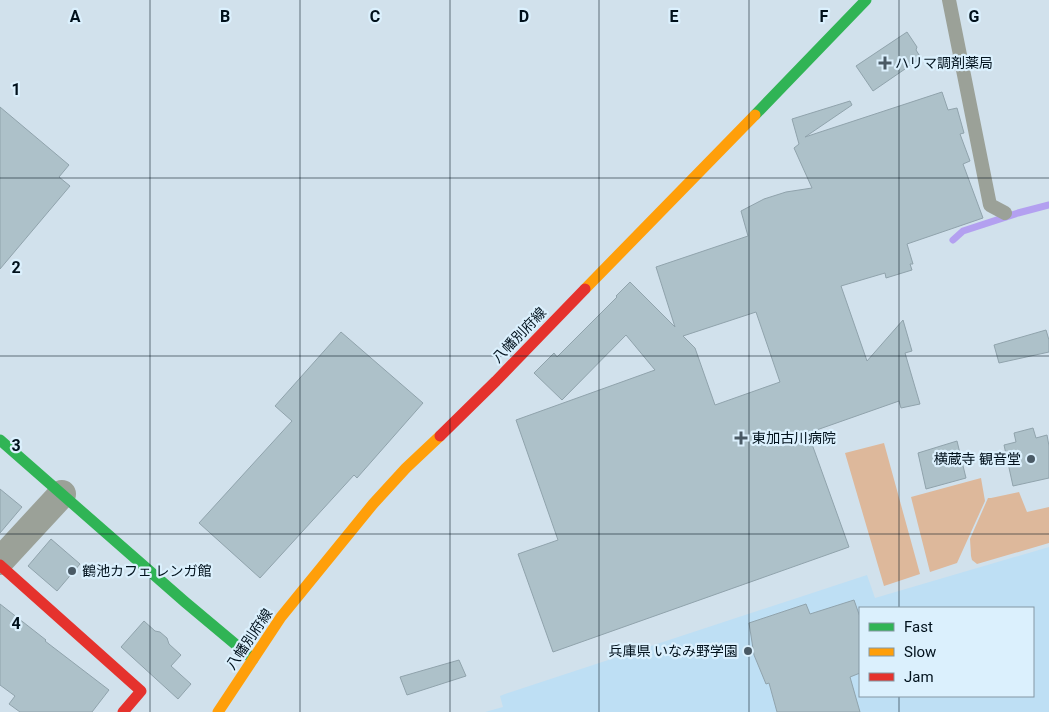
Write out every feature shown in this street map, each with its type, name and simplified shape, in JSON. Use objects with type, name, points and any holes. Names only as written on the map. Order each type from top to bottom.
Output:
[{"type":"main road","name":"八幡別府線","points":[[218,712],[282,617],[372,504],[406,468],[496,381],[866,0]]},
{"type":"main road","points":[[0,440],[185,602],[254,659]]},
{"type":"main road","points":[[0,565],[141,691],[123,712]]},
{"type":"street","points":[[0,561],[62,494]]},
{"type":"lane","points":[[949,0],[990,206],[1005,213]]},
{"type":"shaded area","points":[[884,443],[920,574],[884,586],[845,453]]},
{"type":"shaded area","points":[[981,478],[985,501],[957,563],[930,572],[911,497]]},
{"type":"shaded area","points":[[1019,492],[1027,512],[1049,507],[1049,543],[977,564],[972,560],[970,539],[988,498]]},
{"type":"shaded area","name":"兵庫県 いなみ野学園","points":[[1049,547],[1049,712],[485,712],[503,707],[500,696],[505,694],[867,575],[875,598]]},
{"type":"building","points":[[907,32],[917,47],[916,50],[921,58],[873,91],[856,66]]},
{"type":"building","points":[[942,92],[948,110],[957,108],[964,133],[960,134],[970,161],[963,164],[983,218],[907,244],[913,264],[910,264],[912,270],[886,278],[885,273],[841,286],[867,361],[903,320],[912,351],[905,353],[920,404],[901,408],[899,401],[808,433],[849,547],[553,652],[518,554],[558,540],[516,420],[655,370],[626,335],[562,400],[534,373],[554,353],[557,357],[630,282],[675,327],[656,267],[748,236],[741,211],[764,199],[786,192],[812,188],[794,148],[799,144],[792,119],[850,101],[852,105],[805,137]],"holes":[[[756,312],[780,382],[715,405],[695,348],[683,336]]]},
{"type":"building","points":[[0,107],[69,165],[59,177],[70,186],[0,269]]},
{"type":"building","points":[[1046,330],[1049,340],[1049,352],[999,363],[994,345]]},
{"type":"building","points":[[341,332],[423,403],[357,478],[354,475],[260,578],[199,523],[292,421],[275,406]]},
{"type":"building","points":[[1033,428],[1036,438],[1047,435],[1049,478],[1013,486],[1004,445],[1016,442],[1014,433]]},
{"type":"building","points":[[957,441],[966,478],[926,489],[918,453]]},
{"type":"building","points":[[0,489],[22,507],[0,533]]},
{"type":"building","points":[[51,539],[80,564],[57,591],[28,566]]},
{"type":"building","points":[[854,600],[859,614],[859,673],[850,677],[860,712],[777,712],[769,683],[766,684],[754,655],[749,623],[806,604],[810,614]]},
{"type":"building","points":[[0,604],[109,690],[92,712],[20,712],[9,704],[15,696],[0,685]]},
{"type":"building","points":[[144,621],[155,631],[160,632],[167,638],[169,644],[181,655],[171,666],[191,684],[178,699],[121,647]]},
{"type":"building","points":[[459,660],[466,676],[407,695],[400,677]]},
{"type":"waterway","points":[[953,240],[963,231],[1049,205]]},
{"type":"traffic: fast","points":[[755,115],[866,0]]},
{"type":"traffic: fast","points":[[0,440],[253,659]]},
{"type":"traffic: slow","points":[[585,289],[755,115]]},
{"type":"traffic: slow","points":[[218,712],[281,617],[373,504],[406,468],[440,436]]},
{"type":"traffic: jam","points":[[440,436],[585,289]]},
{"type":"traffic: jam","points":[[0,565],[141,691],[123,712]]},
{"type":"place","name":"ハリマ調剤薬局","points":[[885,63]]},
{"type":"place","name":"東加古川病院","points":[[741,438]]},
{"type":"place","name":"横蔵寺 観音堂","points":[[1031,459]]},
{"type":"place","name":"鶴池カフェ レンガ館","points":[[72,571]]},
{"type":"place","name":"兵庫県 いなみ野学園","points":[[748,651]]}]
